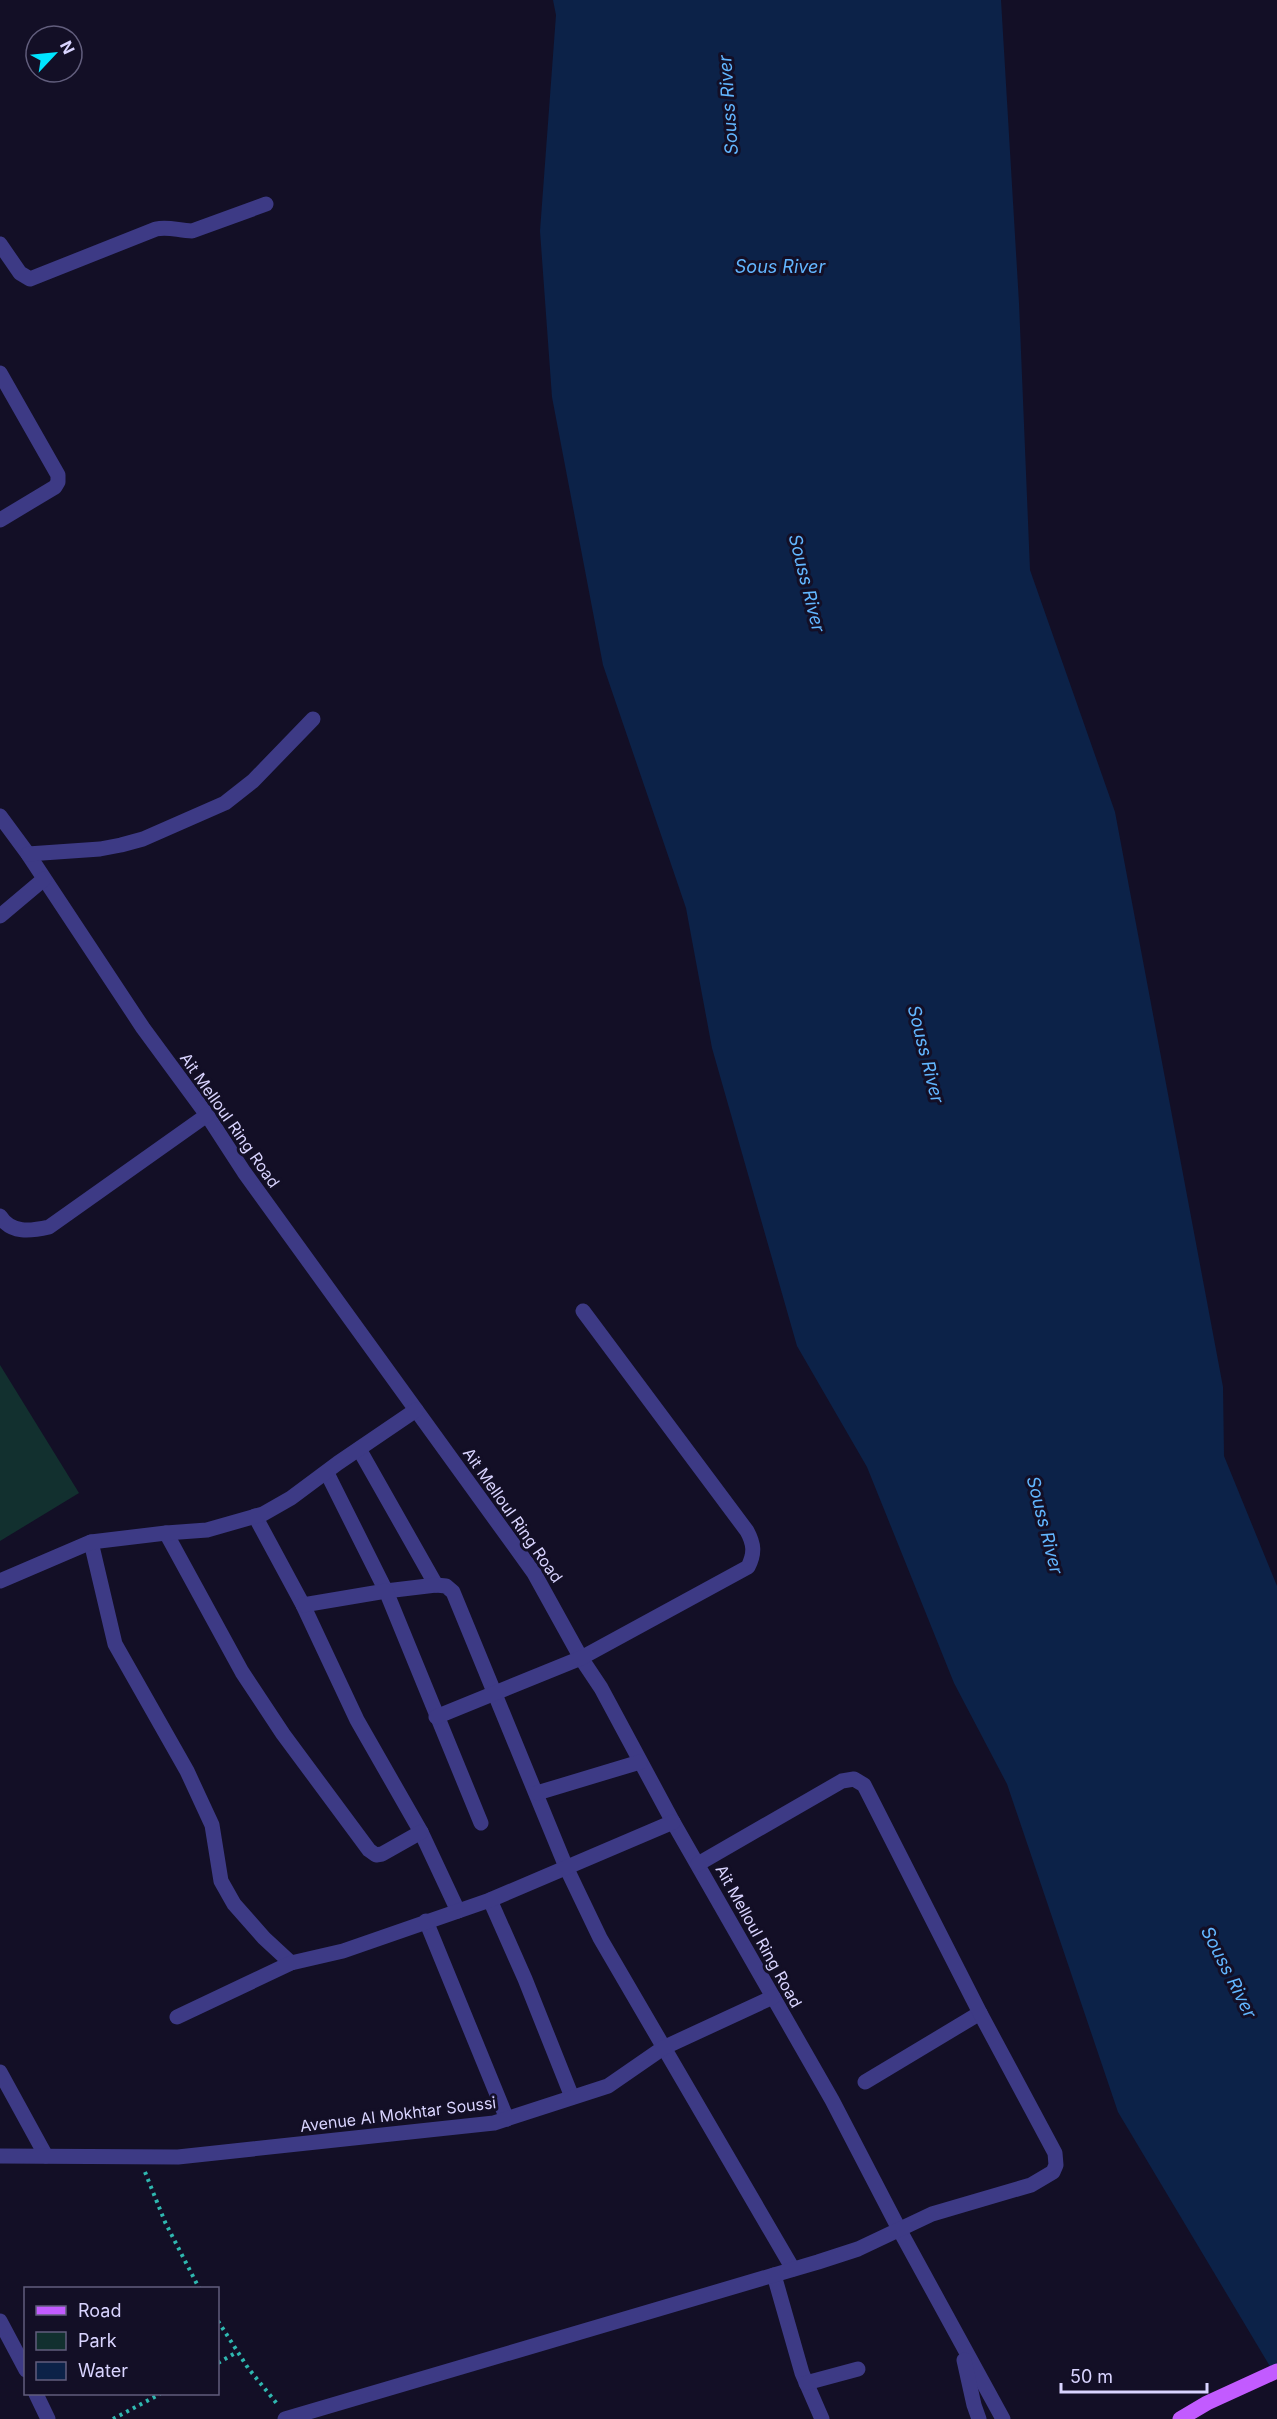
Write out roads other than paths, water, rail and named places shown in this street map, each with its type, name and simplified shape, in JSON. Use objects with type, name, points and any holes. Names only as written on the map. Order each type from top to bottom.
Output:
[{"type":"main road","points":[[1180,2419],[1207,2403],[1277,2372]]},
{"type":"street","points":[[0,244],[20,273],[30,279],[156,229],[167,226],[180,231],[192,231],[266,204]]},
{"type":"street","points":[[0,520],[55,488],[58,482],[58,476],[1,379]]},
{"type":"street","points":[[28,854],[100,849],[121,845],[143,839],[225,803],[253,781],[313,719]]},
{"type":"street","name":"Ait Melloul Ring Road","points":[[0,816],[28,854],[143,1028],[207,1114],[244,1172],[534,1574],[581,1658],[601,1688],[673,1822],[832,2100],[899,2229],[1003,2419]]},
{"type":"street","points":[[0,916],[44,879]]},
{"type":"street","points":[[0,1216],[4,1224],[17,1230],[32,1231],[49,1227],[207,1114]]},
{"type":"street","points":[[436,1717],[494,1691],[581,1658],[748,1567],[753,1557],[754,1543],[747,1531],[583,1311]]},
{"type":"street","points":[[0,1581],[91,1542],[207,1530],[255,1516],[291,1498],[416,1410]]},
{"type":"street","points":[[359,1449],[436,1585]]},
{"type":"street","points":[[327,1473],[386,1591],[481,1823]]},
{"type":"street","points":[[255,1516],[303,1605],[357,1720],[421,1832],[458,1911]]},
{"type":"street","points":[[166,1533],[242,1672],[283,1734],[369,1850],[376,1855],[382,1854],[421,1832]]},
{"type":"street","points":[[91,1542],[115,1644],[187,1771],[212,1825],[221,1881],[234,1904],[264,1938],[291,1963]]},
{"type":"street","points":[[303,1605],[436,1585],[446,1586],[453,1592],[566,1867],[600,1938],[794,2270]]},
{"type":"street","points":[[537,1793],[640,1762]]},
{"type":"street","points":[[288,2419],[794,2270],[858,2248],[932,2214],[1030,2185],[1053,2172],[1056,2165],[1055,2153],[980,2013],[864,1785],[854,1779],[842,1781],[698,1863]]},
{"type":"street","points":[[177,2017],[291,1963],[343,1951],[490,1900],[673,1822]]},
{"type":"street","points":[[490,1900],[525,1979],[572,2097]]},
{"type":"street","points":[[426,1921],[507,2119]]},
{"type":"street","name":"Avenue Al Mokhtar Soussi","points":[[0,2156],[178,2157],[494,2123],[608,2086],[663,2048],[773,1997]]},
{"type":"street","points":[[865,2082],[980,2013]]},
{"type":"street","points":[[0,2072],[46,2156]]},
{"type":"street","points":[[774,2275],[806,2384],[822,2419]]},
{"type":"street","points":[[0,2321],[24,2366]]},
{"type":"street","name":"Ait Melloul Ring Road","points":[[961,2343],[979,2419]]},
{"type":"street","points":[[806,2384],[858,2369]]},
{"type":"street","points":[[36,2395],[48,2419]]},
{"type":"water","name":"Sous River","points":[[553,0],[1001,0],[1019,303],[1030,570],[1115,812],[1223,1387],[1224,1456],[1277,1586],[1277,2378],[1118,2112],[1007,1784],[954,1683],[867,1467],[797,1346],[712,1048],[686,908],[603,665],[552,397],[540,231],[556,15]]},
{"type":"water label","name":"Souss River","points":[[728,105]]},
{"type":"water label","name":"Souss River","points":[[807,583]]},
{"type":"water label","name":"Souss River","points":[[926,1054]]},
{"type":"water label","name":"Souss River","points":[[1045,1525]]},
{"type":"water label","name":"Souss River","points":[[1229,1972]]}]
